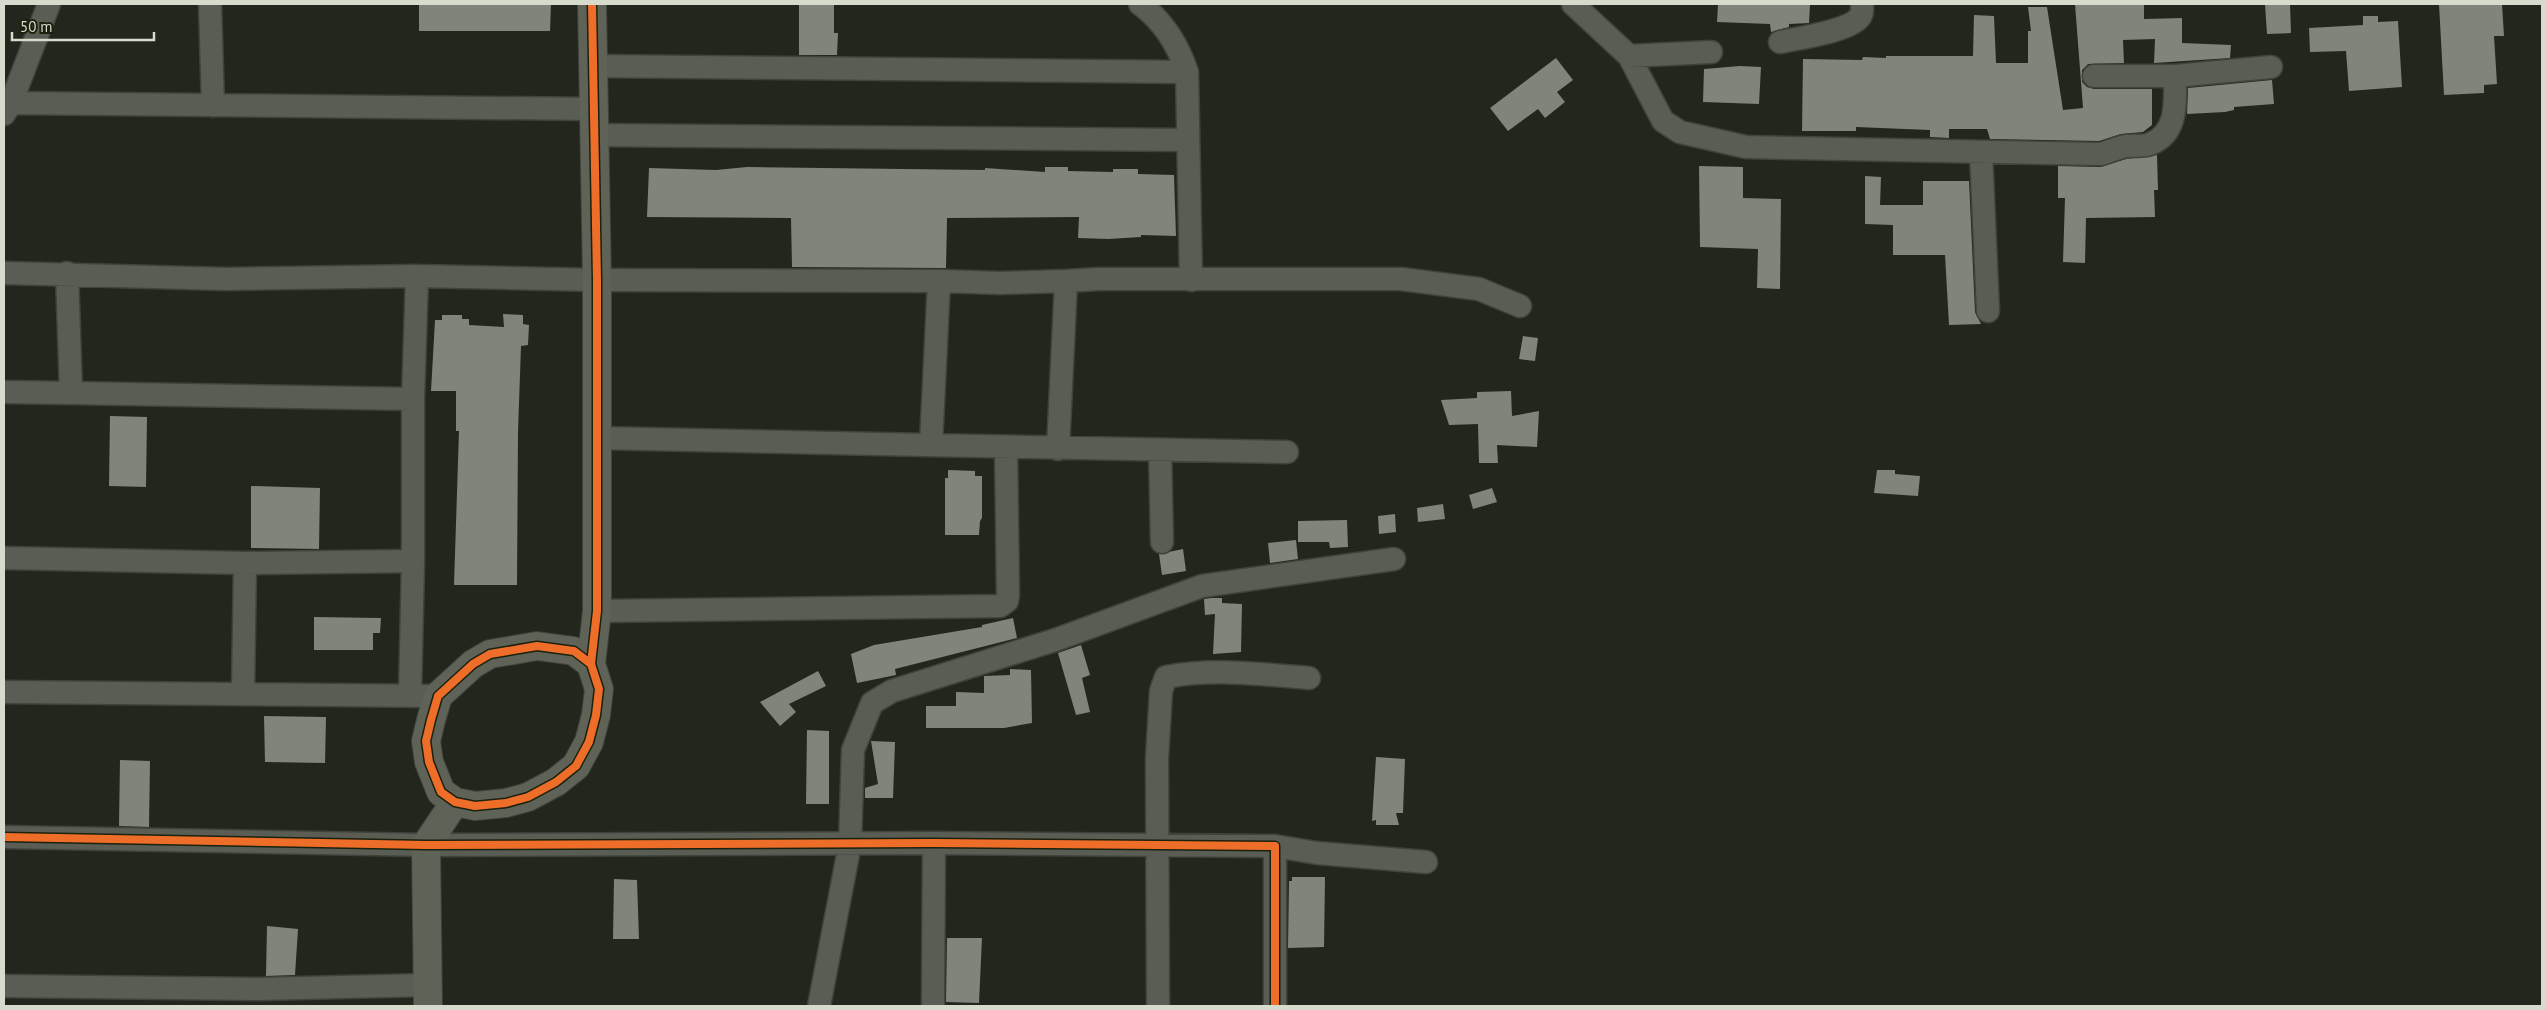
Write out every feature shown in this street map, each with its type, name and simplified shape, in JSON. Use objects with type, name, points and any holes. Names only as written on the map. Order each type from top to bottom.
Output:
[{"type":"street","points":[[49,4],[7,109],[214,106],[593,122],[1188,140]]},
{"type":"street","points":[[210,4],[214,106]]},
{"type":"street","points":[[591,664],[574,651],[537,646],[490,654],[473,664],[438,696],[426,741],[429,762],[441,792],[455,802],[475,806],[528,797],[556,782],[576,766],[589,742],[596,715],[599,690],[591,664],[597,611],[597,280],[592,4]]},
{"type":"street","points":[[1140,4],[1168,32],[1179,50],[1187,72],[1192,280]]},
{"type":"street","points":[[1573,4],[1630,56],[1663,120],[1680,132],[1746,146],[2101,154],[2124,146],[2150,144],[2166,134],[2171,125],[2175,108],[2175,76]]},
{"type":"street","points":[[1780,42],[1849,25],[1859,18],[1862,12],[1862,4]]},
{"type":"street","points":[[1630,56],[1711,52]]},
{"type":"street","points":[[592,66],[1187,72]]},
{"type":"street","points":[[2094,76],[2175,76],[2271,67]]},
{"type":"street","points":[[1981,152],[1988,311]]},
{"type":"street","points":[[4,273],[67,273],[227,279],[418,276],[597,280],[1000,283],[1099,279],[1401,279],[1479,289],[1520,306]]},
{"type":"street","points":[[67,273],[71,393]]},
{"type":"street","points":[[410,695],[414,561],[413,399],[418,276]]},
{"type":"street","points":[[1058,449],[1066,281]]},
{"type":"street","points":[[931,444],[939,282]]},
{"type":"street","points":[[4,392],[413,399]]},
{"type":"street","points":[[596,438],[931,444],[1006,448],[1287,452]]},
{"type":"street","points":[[597,611],[1000,606],[1007,601],[1008,595],[1006,448]]},
{"type":"street","points":[[1160,450],[1162,542]]},
{"type":"street","points":[[4,558],[245,563],[414,561]]},
{"type":"street","points":[[819,1006],[850,844],[853,750],[872,703],[892,691],[1055,640],[1202,586],[1394,559]]},
{"type":"street","points":[[243,693],[245,563]]},
{"type":"street","points":[[1158,1006],[1157,758],[1161,691],[1166,678],[1201,672],[1309,678]]},
{"type":"street","points":[[4,692],[438,696]]},
{"type":"street","points":[[4,986],[258,998],[428,996],[426,845],[455,802]]},
{"type":"street","points":[[4,837],[426,845],[934,843],[1274,846],[1317,853],[1426,862]]},
{"type":"street","points":[[933,1006],[934,843]]},
{"type":"street","points":[[1274,846],[1275,1006]]},
{"type":"building","points":[[419,4],[551,4],[550,31],[419,31]]},
{"type":"building","points":[[799,4],[834,4],[834,33],[838,33],[837,55],[799,55]]},
{"type":"building","points":[[1718,4],[1810,4],[1809,23],[1789,24],[1789,27],[1771,32],[1770,24],[1717,22]]},
{"type":"building","points":[[2075,4],[2144,4],[2144,19],[2182,18],[2182,43],[2231,45],[2230,58],[2154,63],[2155,39],[2123,40],[2124,63],[2088,64],[2082,70],[2082,82],[2087,87],[2094,89],[2152,89],[2152,125],[2143,132],[2121,134],[2099,141],[1990,139],[1987,129],[1949,129],[1949,138],[1930,137],[1930,130],[1856,127],[1856,131],[1802,131],[1803,59],[1862,60],[1863,57],[1886,58],[1886,56],[1973,56],[1974,15],[1994,16],[1996,63],[2028,63],[2028,31],[2031,31],[2028,7],[2047,7],[2063,110],[2083,108]]},
{"type":"building","points":[[2265,4],[2290,4],[2291,33],[2267,34]]},
{"type":"building","points":[[2439,4],[2502,4],[2504,36],[2494,36],[2497,84],[2484,85],[2484,93],[2444,95]]},
{"type":"building","points":[[2363,16],[2378,16],[2378,22],[2398,21],[2402,87],[2349,91],[2346,51],[2310,52],[2309,28],[2363,25]]},
{"type":"building","points":[[1556,58],[1573,80],[1557,92],[1565,102],[1545,118],[1538,109],[1508,131],[1490,108]]},
{"type":"building","points":[[1740,66],[1761,67],[1759,104],[1703,102],[1704,69]]},
{"type":"building","points":[[2272,80],[2274,104],[2234,107],[2234,110],[2225,112],[2187,114],[2188,88]]},
{"type":"building","points":[[2157,155],[2158,190],[2154,190],[2155,217],[2086,218],[2085,263],[2063,262],[2065,198],[2058,198],[2058,166],[2101,167],[2126,159]]},
{"type":"building","points":[[1699,166],[1743,167],[1743,198],[1781,199],[1780,289],[1757,288],[1758,249],[1700,247]]},
{"type":"building","points":[[747,167],[985,170],[985,168],[1045,172],[1045,167],[1068,167],[1068,171],[1113,172],[1113,169],[1138,169],[1138,174],[1174,175],[1176,236],[1141,235],[1141,237],[1108,239],[1078,238],[1079,217],[947,218],[946,268],[792,267],[791,218],[647,217],[649,168],[716,170]]},
{"type":"building","points":[[1865,176],[1881,177],[1880,205],[1923,205],[1923,181],[1969,181],[1975,312],[1981,324],[1949,325],[1945,255],[1893,255],[1893,225],[1865,224]]},
{"type":"building","points":[[503,314],[523,315],[523,324],[529,325],[528,345],[521,346],[518,432],[517,585],[454,585],[459,431],[456,431],[456,391],[431,391],[435,320],[442,320],[442,315],[462,315],[462,319],[469,319],[469,325],[504,327]]},
{"type":"building","points":[[1523,336],[1538,338],[1535,361],[1519,359]]},
{"type":"building","points":[[1511,391],[1512,416],[1539,411],[1537,447],[1497,445],[1498,463],[1479,463],[1478,424],[1449,425],[1441,400],[1477,398],[1477,392]]},
{"type":"building","points":[[110,416],[147,417],[146,487],[109,486]]},
{"type":"building","points":[[948,470],[975,471],[975,476],[982,476],[982,518],[979,535],[945,535],[945,478],[948,478]]},
{"type":"building","points":[[1877,470],[1895,470],[1895,474],[1920,476],[1918,496],[1874,493]]},
{"type":"building","points":[[251,486],[320,488],[319,549],[251,548]]},
{"type":"building","points":[[1492,488],[1497,502],[1473,509],[1469,495]]},
{"type":"building","points":[[1443,504],[1445,519],[1418,522],[1417,508]]},
{"type":"building","points":[[1395,514],[1396,532],[1379,534],[1378,516]]},
{"type":"building","points":[[1347,520],[1348,547],[1330,548],[1329,542],[1298,542],[1298,521]]},
{"type":"building","points":[[1296,540],[1298,559],[1270,563],[1268,543]]},
{"type":"building","points":[[1183,549],[1186,571],[1162,575],[1159,554]]},
{"type":"building","points":[[1222,598],[1222,603],[1242,604],[1241,652],[1213,654],[1215,614],[1205,615],[1204,599]]},
{"type":"building","points":[[314,617],[381,618],[380,633],[373,633],[373,650],[314,650]]},
{"type":"building","points":[[1013,618],[1017,638],[895,669],[896,675],[857,683],[851,654],[874,645],[982,627],[982,625]]},
{"type":"building","points":[[1081,645],[1090,675],[1082,678],[1090,712],[1076,715],[1058,653]]},
{"type":"building","points":[[1010,669],[1031,670],[1032,723],[1004,728],[926,728],[926,706],[956,706],[956,692],[984,693],[984,676],[1010,675]]},
{"type":"building","points":[[818,671],[826,686],[789,704],[796,712],[780,726],[760,702]]},
{"type":"building","points":[[264,716],[326,717],[325,763],[265,762]]},
{"type":"building","points":[[807,730],[829,731],[829,804],[806,804]]},
{"type":"building","points":[[871,741],[895,742],[893,798],[865,798],[865,788],[878,784]]},
{"type":"building","points":[[1376,757],[1405,759],[1403,813],[1396,813],[1399,825],[1376,825],[1376,820],[1372,821]]},
{"type":"building","points":[[120,760],[150,761],[149,827],[119,826]]},
{"type":"building","points":[[1292,877],[1325,877],[1324,947],[1288,948],[1289,881],[1292,881]]},
{"type":"building","points":[[614,879],[637,880],[639,939],[613,939]]},
{"type":"building","points":[[267,926],[298,929],[295,975],[266,976]]},
{"type":"building","points":[[947,938],[982,938],[979,1003],[946,1002]]},
{"type":"cycle path","points":[[591,664],[574,651],[537,646],[490,654],[473,664],[438,696],[431,720],[426,741],[429,762],[441,792],[455,802],[475,806],[506,803],[528,797],[556,782],[576,766],[589,742],[596,715],[599,689],[591,664],[597,611],[597,280],[592,4]]},
{"type":"cycle path","points":[[4,837],[426,845],[934,843],[1275,846],[1275,1006]]}]
